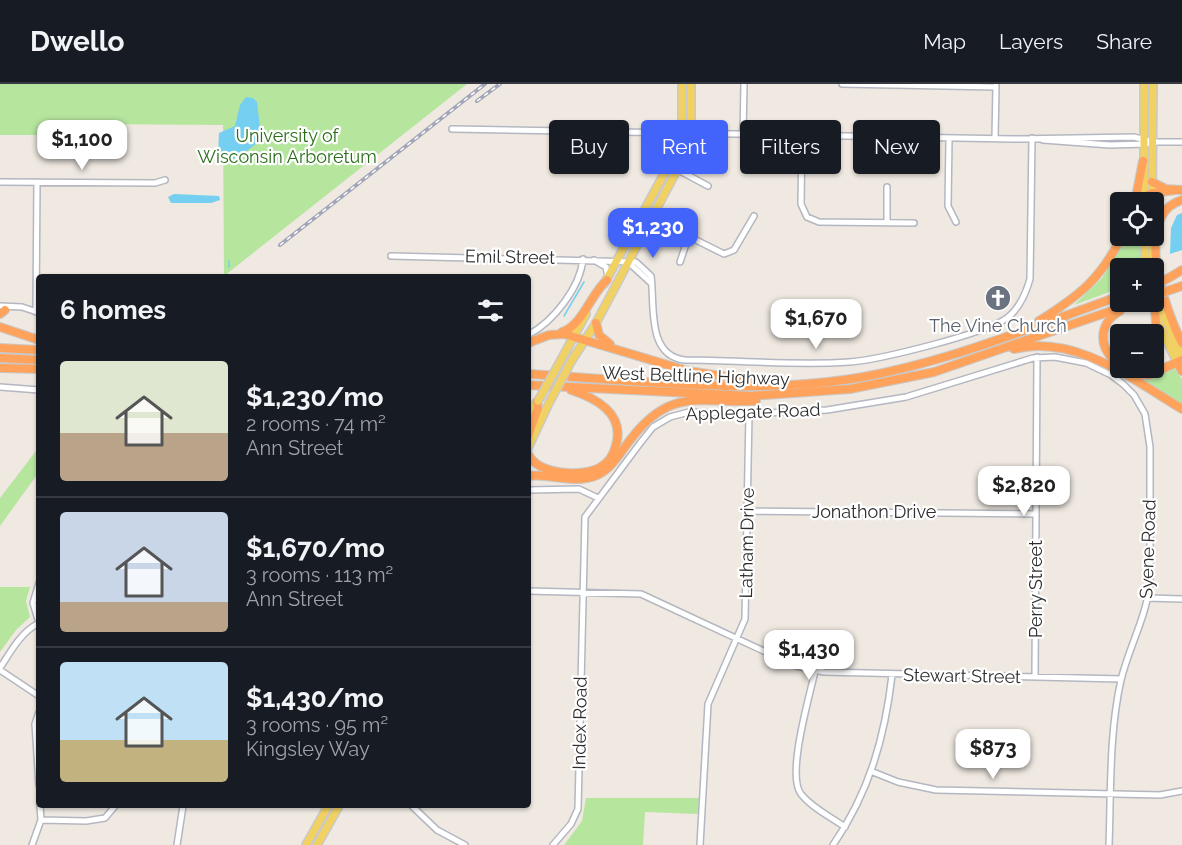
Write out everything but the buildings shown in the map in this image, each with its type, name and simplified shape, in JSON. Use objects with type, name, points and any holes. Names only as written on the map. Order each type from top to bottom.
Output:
[{"type":"highway","points":[[1141,192],[1143,161]]},
{"type":"highway","points":[[1152,182],[1158,187],[1179,190]]},
{"type":"highway","points":[[1164,194],[1179,190]]},
{"type":"highway","points":[[1182,200],[1162,214],[1156,239],[1158,278],[1164,301],[1182,344]]},
{"type":"highway","points":[[1097,276],[1112,246]]},
{"type":"highway","points":[[1025,330],[1072,301],[1097,276],[1116,246]]},
{"type":"highway","points":[[1164,280],[1182,272]]},
{"type":"highway","points":[[531,342],[574,325],[594,291],[608,278]]},
{"type":"highway","points":[[1164,292],[1182,286]]},
{"type":"highway","name":"West Beltline Highway","points":[[531,374],[753,386],[809,384],[850,379],[919,365],[1110,300]]},
{"type":"highway","name":"West Beltline Highway","points":[[531,385],[751,396],[835,391],[934,372],[1110,311]]},
{"type":"highway","points":[[1110,356],[1107,354],[1103,334],[1110,318],[1118,312]]},
{"type":"highway","points":[[596,323],[599,335],[605,341],[645,358]]},
{"type":"highway","points":[[0,325],[8,331],[36,339]]},
{"type":"highway","points":[[554,334],[574,336],[645,358],[720,377],[809,384]]},
{"type":"highway","points":[[934,372],[1010,350],[1038,346],[1080,352],[1110,367]]},
{"type":"highway","points":[[0,348],[36,350]]},
{"type":"highway","points":[[0,358],[36,360]]},
{"type":"highway","points":[[1164,368],[1180,360],[1182,370]]},
{"type":"highway","points":[[0,368],[36,369]]},
{"type":"highway","points":[[1129,378],[1182,408]]},
{"type":"highway","points":[[531,458],[549,470],[585,472],[600,467],[614,452],[618,432],[610,412],[592,398],[558,386]]},
{"type":"highway","points":[[532,476],[584,479],[602,472],[648,418],[670,404],[688,400],[774,400],[835,391]]},
{"type":"highway","points":[[531,428],[538,408],[537,402]]},
{"type":"main road","points":[[681,120],[682,84]]},
{"type":"main road","points":[[690,120],[691,84]]},
{"type":"main road","points":[[1143,161],[1144,84]]},
{"type":"main road","points":[[1146,192],[1152,182],[1153,84]]},
{"type":"main road","points":[[531,415],[619,260],[664,174]]},
{"type":"main road","points":[[531,442],[572,360],[596,323],[676,174]]},
{"type":"main road","points":[[1156,312],[1180,360]]},
{"type":"main road","points":[[1162,312],[1180,360]]},
{"type":"main road","points":[[306,845],[327,808]]},
{"type":"main road","points":[[317,845],[338,808]]},
{"type":"main road","points":[[323,813],[327,828]]},
{"type":"street","points":[[743,120],[744,84]]},
{"type":"street","points":[[842,84],[996,85],[995,138]]},
{"type":"street","points":[[452,129],[641,132]]},
{"type":"street","points":[[841,136],[1032,138],[1101,145],[1182,142]]},
{"type":"street","points":[[949,138],[948,206],[956,222]]},
{"type":"street","points":[[628,262],[636,262],[647,270],[652,284],[658,341],[668,354],[685,360],[857,361],[937,343],[1002,321],[1021,302],[1030,279],[1032,138]]},
{"type":"street","points":[[686,174],[708,186]]},
{"type":"street","points":[[801,174],[801,204],[807,217],[819,222],[914,223]]},
{"type":"street","points":[[0,182],[155,183],[165,180]]},
{"type":"street","points":[[37,182],[38,274]]},
{"type":"street","points":[[887,187],[887,222]]},
{"type":"street","points":[[644,214],[718,253],[729,254],[739,244],[754,216]]},
{"type":"street","points":[[680,262],[688,238]]},
{"type":"street","name":"Emil Street","points":[[391,256],[593,259],[628,262]]},
{"type":"street","points":[[531,333],[553,316],[570,291],[582,259]]},
{"type":"street","points":[[593,259],[606,267],[608,278]]},
{"type":"street","points":[[1,310],[36,312]]},
{"type":"street","name":"Applegate Road","points":[[582,592],[585,517],[641,442],[662,421],[689,412],[749,414],[827,410],[890,400],[950,385],[1037,357]]},
{"type":"street","name":"Perry Street","points":[[1035,677],[1037,357]]},
{"type":"street","name":"Syene Road","points":[[1037,357],[1070,360],[1102,370],[1124,384],[1142,406],[1150,447],[1148,598],[1121,679],[1114,740],[1108,845]]},
{"type":"street","points":[[0,387],[36,390]]},
{"type":"street","name":"Latham Drive","points":[[700,845],[708,704],[745,619],[749,414]]},
{"type":"street","points":[[531,490],[579,489],[598,498]]},
{"type":"street","name":"Jonathon Drive","points":[[747,511],[1036,514]]},
{"type":"street","name":"Stewart Street","points":[[531,591],[644,595],[796,666],[815,671],[892,675],[1121,679]]},
{"type":"street","name":"Index Road","points":[[553,845],[571,824],[578,809],[582,592]]},
{"type":"street","points":[[36,593],[33,603],[36,613]]},
{"type":"street","points":[[1148,598],[1182,598]]},
{"type":"street","points":[[36,625],[20,638],[0,669],[36,694]]},
{"type":"street","points":[[815,671],[796,764],[796,784],[813,806],[845,827]]},
{"type":"street","points":[[833,845],[845,827],[873,772],[885,728],[892,675]]},
{"type":"street","points":[[36,721],[36,739]]},
{"type":"street","points":[[873,772],[898,782],[936,790],[1160,795],[1182,791]]},
{"type":"street","points":[[32,845],[41,820],[40,808]]},
{"type":"street","points":[[41,820],[86,821],[105,818],[113,808]]},
{"type":"street","points":[[177,845],[183,808]]},
{"type":"street","points":[[414,808],[436,830],[465,845]]},
{"type":"green space","name":"University of Wisconsin Arboretum","points":[[0,84],[467,84],[227,274],[224,274],[223,125],[78,124],[78,135],[0,135]]},
{"type":"green space","points":[[1121,246],[1141,246],[1141,258],[1114,258]]},
{"type":"green space","points":[[1110,265],[1110,292],[1074,305],[1102,278]]},
{"type":"green space","points":[[1174,368],[1182,379],[1182,406],[1140,379],[1164,378],[1164,374]]},
{"type":"green space","points":[[36,451],[36,476],[0,526],[0,498]]},
{"type":"green space","points":[[0,587],[30,587],[26,601],[30,617],[16,630],[0,652]]},
{"type":"green space","points":[[586,798],[699,798],[698,814],[645,812],[643,845],[564,845],[582,821]]},
{"type":"water","points":[[246,97],[253,98],[257,102],[261,136],[257,143],[238,158],[227,159],[218,155],[219,133],[235,126],[240,105]]},
{"type":"water","points":[[174,194],[219,196],[220,200],[211,203],[171,203],[168,197]]},
{"type":"water","points":[[1182,213],[1182,250],[1170,254],[1171,228],[1177,215]]},
{"type":"waterway","points":[[229,261],[229,267]]},
{"type":"waterway","points":[[564,316],[584,282]]},
{"type":"railway","points":[[280,245],[485,84]]},
{"type":"railway","points":[[477,101],[500,84]]},
{"type":"place","name":"The Vine Church","points":[[998,298]]}]
